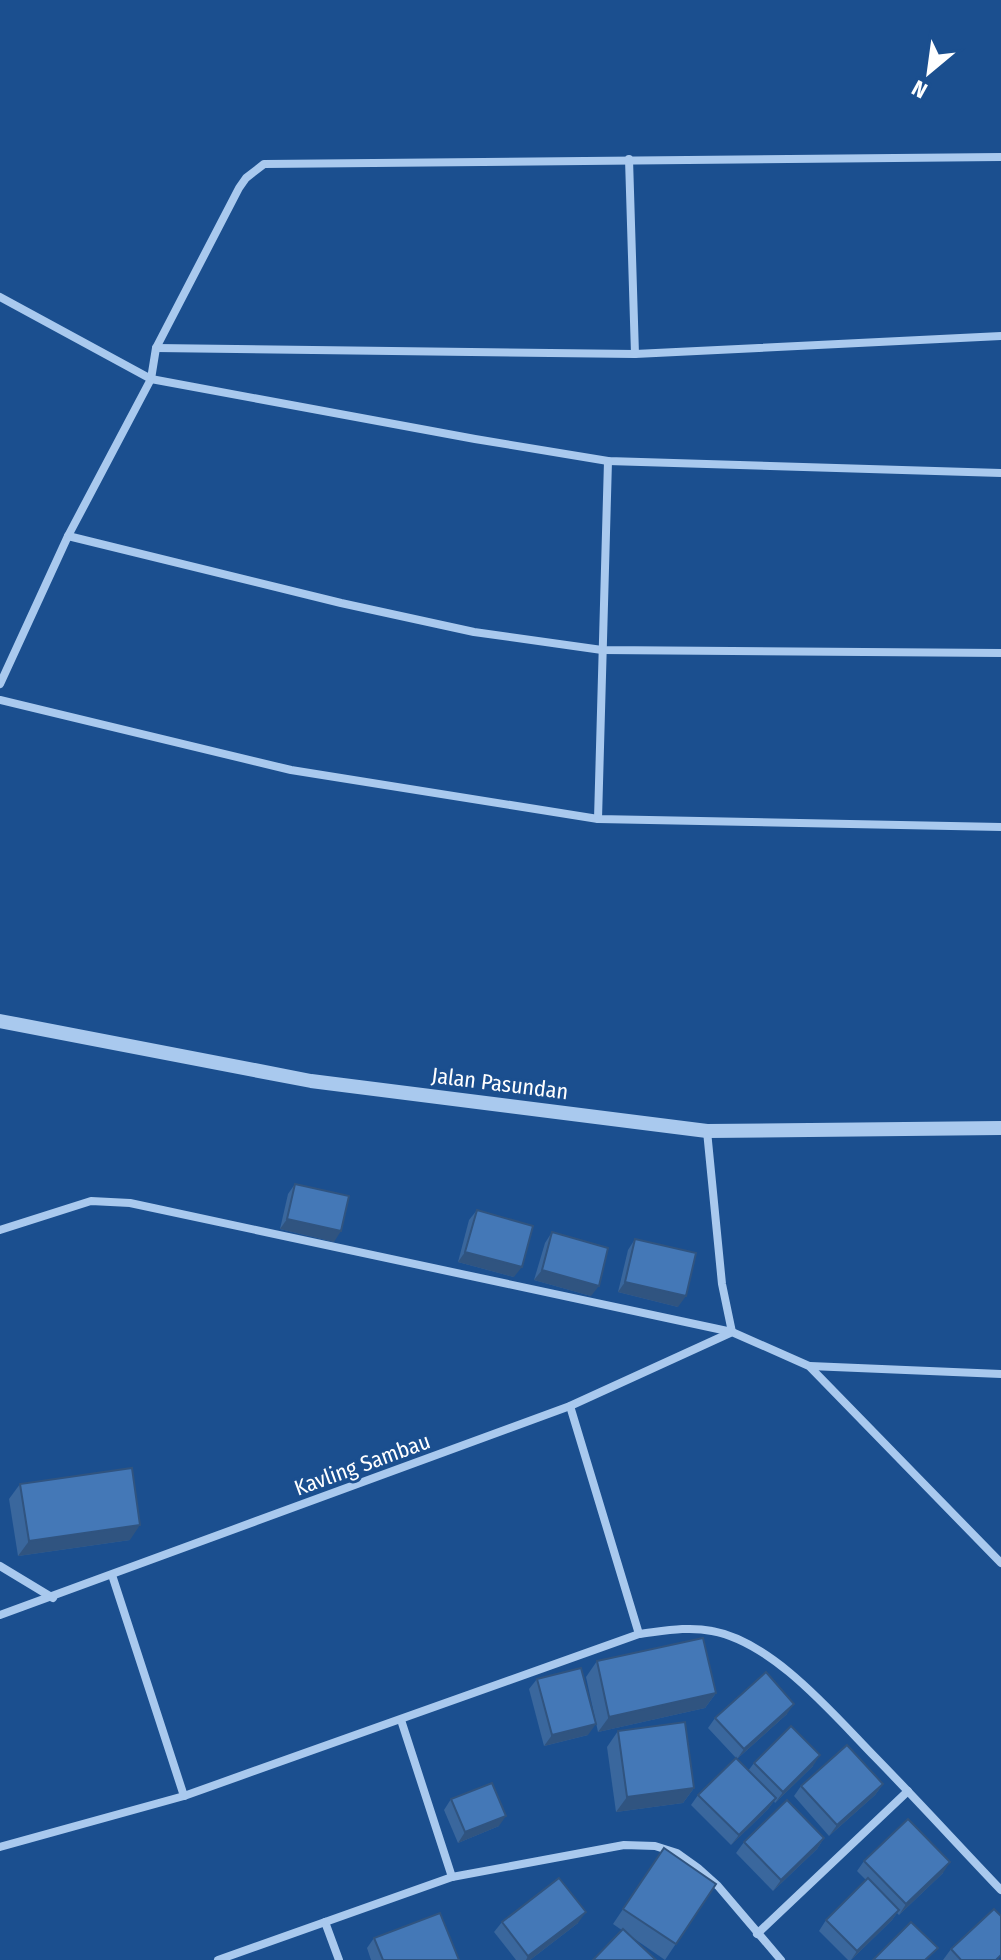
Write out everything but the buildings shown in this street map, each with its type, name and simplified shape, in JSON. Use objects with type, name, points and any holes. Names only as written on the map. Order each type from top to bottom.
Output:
[{"type":"street","points":[[0,684],[68,536],[151,379],[156,348],[239,188],[264,164],[1001,157]]},
{"type":"street","points":[[629,159],[635,354]]},
{"type":"street","points":[[0,297],[151,379],[475,439],[608,461],[1001,473]]},
{"type":"street","points":[[156,348],[635,354],[1001,336]]},
{"type":"street","points":[[598,819],[608,461]]},
{"type":"street","points":[[68,536],[474,632],[602,650],[1001,653]]},
{"type":"street","points":[[0,700],[291,770],[598,819],[1001,827]]},
{"type":"street","name":"Jalan Pasundan","points":[[0,1021],[311,1081],[707,1131],[1001,1128]]},
{"type":"street","points":[[707,1131],[722,1284],[732,1332]]},
{"type":"street","points":[[0,1230],[91,1201],[130,1203],[732,1332],[809,1366],[1001,1374]]},
{"type":"street","name":"Kavling Sambau","points":[[0,1615],[570,1406],[732,1332]]},
{"type":"street","points":[[809,1366],[1001,1563]]},
{"type":"street","points":[[570,1406],[639,1634]]},
{"type":"street","points":[[0,1566],[53,1598]]},
{"type":"street","points":[[112,1575],[184,1796]]},
{"type":"street","points":[[0,1847],[184,1796],[639,1634],[683,1628],[714,1631],[741,1641],[779,1664],[817,1698],[1001,1890]]},
{"type":"street","points":[[401,1720],[452,1877]]},
{"type":"street","points":[[757,1934],[908,1791]]},
{"type":"street","points":[[218,1960],[452,1877],[624,1845],[655,1846],[677,1853],[698,1868],[718,1886],[781,1960]]},
{"type":"street","points":[[325,1922],[339,1960]]}]
